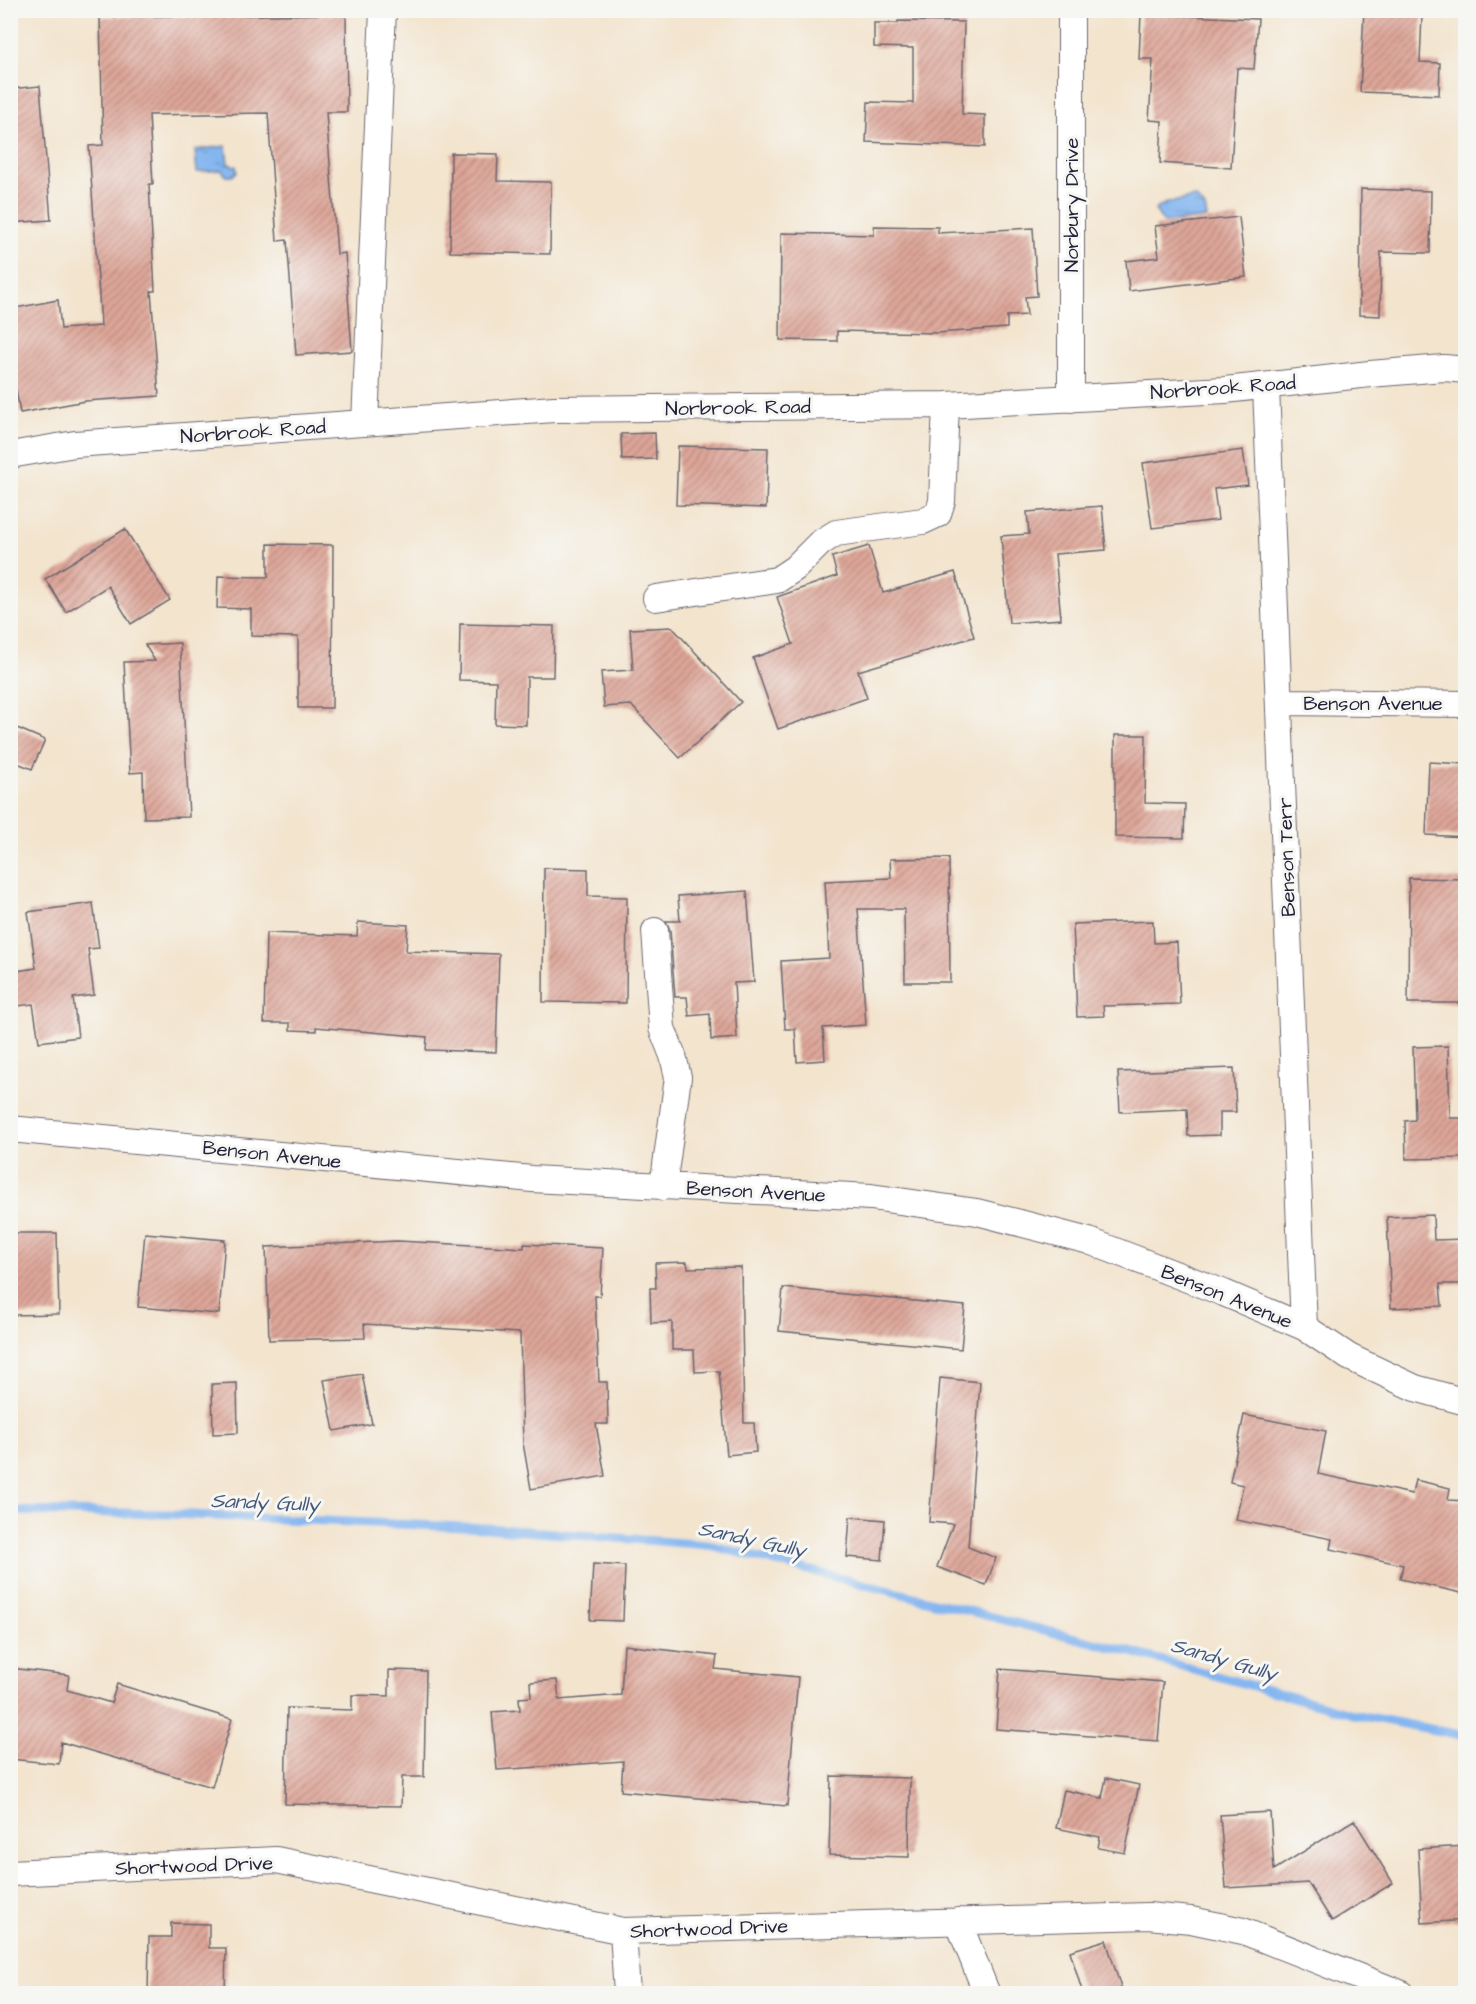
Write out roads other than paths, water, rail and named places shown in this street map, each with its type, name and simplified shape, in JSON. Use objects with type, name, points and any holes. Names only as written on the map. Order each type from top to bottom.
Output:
[{"type":"street","points":[[364,423],[383,10]]},
{"type":"street","name":"Norbury Drive","points":[[1071,10],[1071,399]]},
{"type":"street","name":"Norbrook Road","points":[[10,455],[75,444],[554,409],[946,405],[1266,387],[1370,374],[1444,368],[1466,370]]},
{"type":"street","name":"Benson Terr","points":[[1266,387],[1304,1327]]},
{"type":"street","points":[[656,598],[777,580],[795,568],[820,543],[836,533],[923,521],[938,514],[942,501],[946,405]]},
{"type":"street","name":"Benson Avenue","points":[[1280,702],[1466,704]]},
{"type":"street","points":[[656,931],[662,1028],[678,1077],[663,1186]]},
{"type":"street","name":"Benson Avenue","points":[[10,1129],[532,1179],[871,1197],[977,1212],[1089,1241],[1304,1327],[1349,1357],[1415,1388],[1466,1402]]},
{"type":"street","name":"Shortwood Drive","points":[[10,1873],[276,1860],[623,1931],[1148,1916],[1191,1920],[1243,1930],[1402,1994]]},
{"type":"street","points":[[958,1921],[987,1994]]},
{"type":"street","points":[[623,1931],[627,1994]]},
{"type":"water","points":[[226,146],[228,164],[236,166],[237,172],[232,176],[226,176],[222,170],[197,172],[195,150]]},
{"type":"water","points":[[1195,197],[1205,207],[1207,218],[1164,223],[1155,210],[1164,204]]},
{"type":"waterway","name":"Sandy Gully","points":[[10,1511],[170,1514],[486,1528],[709,1545],[1135,1653],[1353,1714],[1466,1736]]}]
